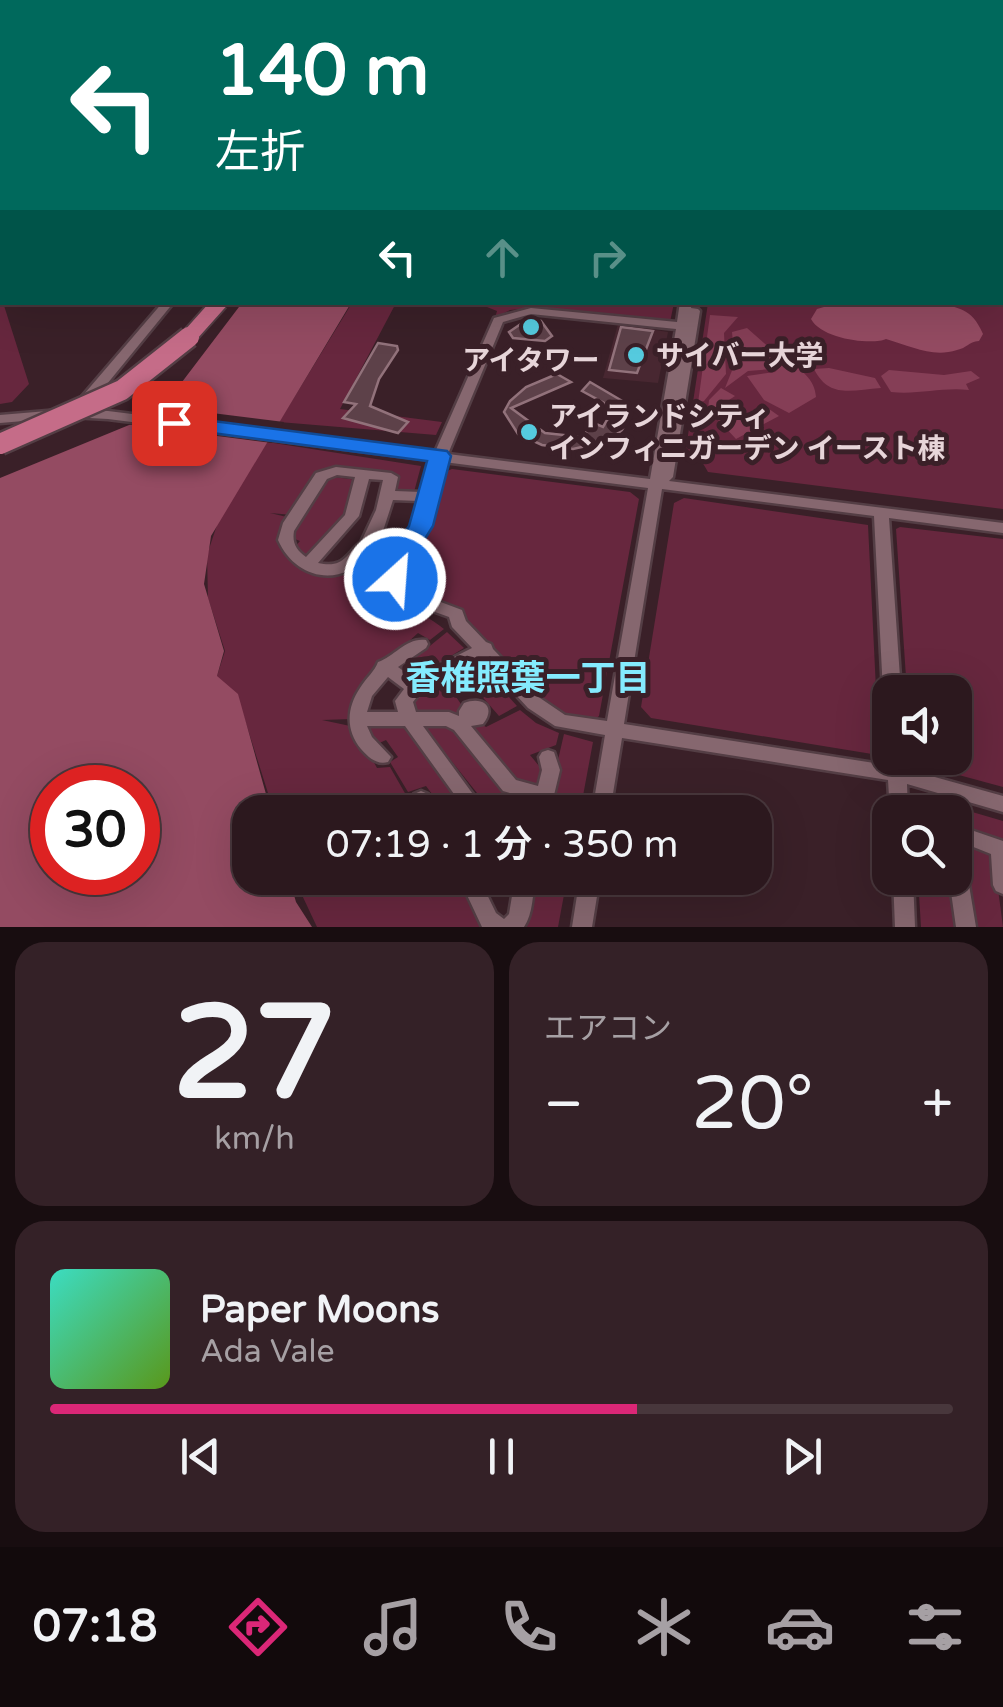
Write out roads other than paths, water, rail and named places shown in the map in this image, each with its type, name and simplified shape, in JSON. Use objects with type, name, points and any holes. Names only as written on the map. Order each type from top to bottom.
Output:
[{"type":"highway","points":[[0,440],[86,403],[131,378],[163,354],[207,305]]},
{"type":"highway","points":[[0,440],[77,415],[140,382],[173,356],[217,305]]},
{"type":"street","points":[[74,409],[157,305]]},
{"type":"street","points":[[74,409],[166,305]]},
{"type":"street","points":[[604,795],[686,305]]},
{"type":"street","points":[[659,479],[695,305]]},
{"type":"street","points":[[682,326],[537,312],[506,315],[495,324],[441,452],[421,526],[395,576],[408,596],[444,611],[447,620],[458,623],[485,648],[547,715],[561,721],[872,763]]},
{"type":"street","points":[[0,416],[74,409],[101,411],[1003,520]]},
{"type":"street","points":[[324,473],[364,474],[391,477],[380,525],[341,572],[308,566],[288,548],[288,524],[324,473]]},
{"type":"street","points":[[308,566],[352,516],[364,474]]},
{"type":"street","points":[[659,479],[1003,528]]},
{"type":"street","points":[[389,494],[428,497]]},
{"type":"street","points":[[881,513],[891,675]]},
{"type":"street","points":[[363,547],[400,562]]},
{"type":"street","points":[[382,757],[370,748],[359,719],[366,688],[384,666],[420,644]]},
{"type":"street","points":[[468,795],[406,718],[404,701],[414,686],[485,648]]},
{"type":"street","points":[[384,666],[414,686]]},
{"type":"street","points":[[359,719],[433,716],[464,721],[510,786],[526,795]]},
{"type":"street","points":[[544,795],[548,758]]},
{"type":"street","points":[[921,775],[1003,804]]},
{"type":"street","points":[[972,838],[1002,849],[1003,885]]},
{"type":"street","points":[[477,895],[489,920],[499,927]]},
{"type":"street","points":[[510,927],[519,918],[522,895]]},
{"type":"street","points":[[582,927],[587,895]]},
{"type":"street","points":[[903,895],[906,927]]},
{"type":"street","points":[[961,895],[966,927]]},
{"type":"place","name":"アイタワー","points":[[531,327]]},
{"type":"place","name":"サイバー大学","points":[[636,355]]},
{"type":"place","name":"アイランドシティ インフィニガーデン イースト棟","points":[[529,432]]},
{"type":"district","name":"香椎照葉一丁目","points":[[528,678]]}]
